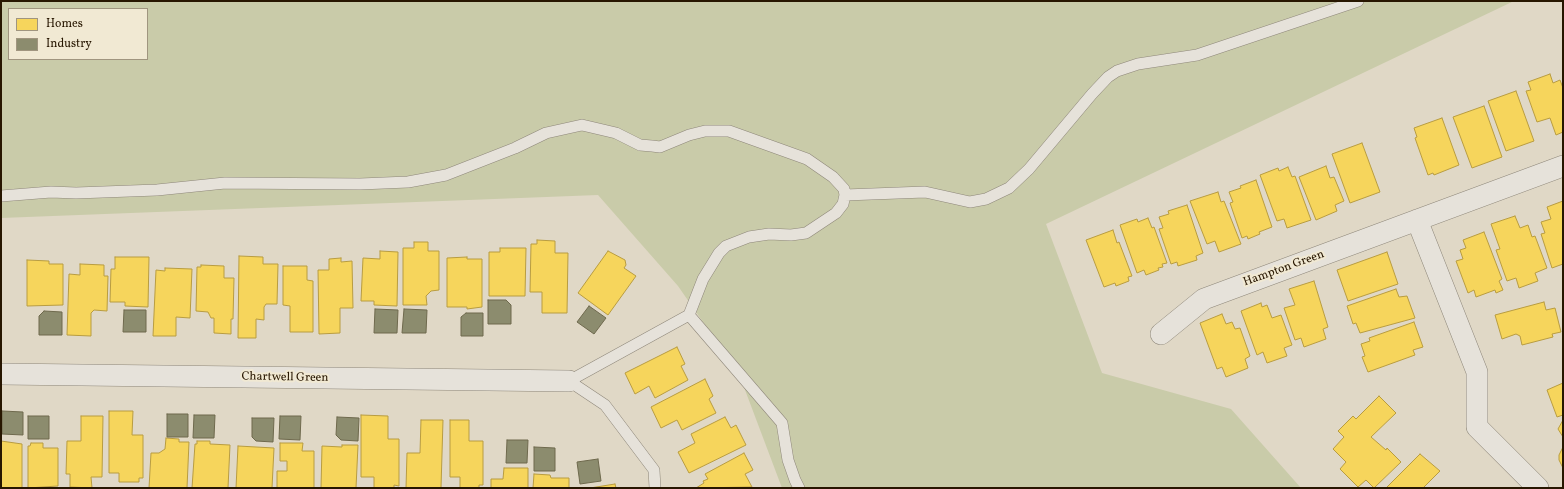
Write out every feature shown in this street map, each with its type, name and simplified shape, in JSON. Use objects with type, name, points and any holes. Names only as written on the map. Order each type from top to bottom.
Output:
[{"type":"street","name":"Hampton Green","points":[[1161,334],[1204,299],[1563,166]]},
{"type":"street","points":[[1417,220],[1477,372],[1477,426],[1538,488]]},
{"type":"street","name":"Chartwell Green","points":[[1,374],[569,382]]},
{"type":"lane","points":[[845,196],[926,192],[970,202],[986,199],[1009,188],[1029,169],[1092,94],[1108,77],[1117,71],[1138,64],[1197,55],[1358,1]]},
{"type":"lane","points":[[1,196],[51,192],[76,193],[157,190],[225,183],[360,184],[408,182],[446,175],[515,148],[546,133],[582,125],[616,134],[640,145],[652,146],[660,146],[700,132],[729,131],[807,159],[833,177],[844,189],[845,196],[843,204],[836,214],[806,233],[791,235],[769,234],[756,236],[735,241],[726,246],[719,253],[703,279],[689,315],[569,382],[605,405],[654,470],[655,488]]},
{"type":"lane","points":[[689,315],[782,423],[788,460],[795,480],[800,488]]},
{"type":"green space","points":[[1,1],[1514,1],[1046,224],[1102,373],[1231,409],[1301,488],[782,488],[739,374],[678,286],[598,195],[1,218]]},
{"type":"building: Homes","points":[[1550,74],[1553,83],[1560,80],[1563,88],[1563,132],[1556,135],[1550,118],[1537,122],[1526,91],[1531,90],[1528,82]]},
{"type":"building: Homes","points":[[1516,91],[1534,141],[1506,151],[1488,101]]},
{"type":"building: Homes","points":[[1484,106],[1502,157],[1472,168],[1453,117]]},
{"type":"building: Homes","points":[[1442,118],[1459,165],[1434,175],[1433,173],[1428,175],[1415,138],[1417,137],[1414,128]]},
{"type":"building: Homes","points":[[1362,143],[1380,192],[1350,203],[1332,154]]},
{"type":"building: Homes","points":[[1326,166],[1330,178],[1334,177],[1344,201],[1335,205],[1337,211],[1316,220],[1299,177]]},
{"type":"building: Homes","points":[[1288,167],[1292,177],[1295,176],[1311,220],[1287,228],[1284,219],[1277,221],[1260,175],[1278,168],[1279,171]]},
{"type":"building: Homes","points":[[1256,180],[1272,227],[1259,232],[1260,234],[1248,239],[1247,236],[1242,238],[1230,203],[1233,202],[1229,192],[1241,188],[1240,186]]},
{"type":"building: Homes","points":[[1218,192],[1221,202],[1224,201],[1241,244],[1219,252],[1215,241],[1207,244],[1190,201]]},
{"type":"building: Homes","points":[[1563,201],[1563,264],[1552,268],[1541,234],[1545,233],[1541,222],[1551,219],[1547,207]]},
{"type":"building: Homes","points":[[1187,205],[1203,253],[1196,256],[1197,260],[1178,266],[1177,262],[1171,264],[1159,229],[1163,228],[1159,217],[1169,214],[1168,211]]},
{"type":"building: Homes","points":[[1515,216],[1520,228],[1528,225],[1532,237],[1535,236],[1547,268],[1535,273],[1538,281],[1519,288],[1516,278],[1507,281],[1496,250],[1500,249],[1491,224]]},
{"type":"building: Homes","points":[[1148,218],[1152,228],[1154,227],[1167,263],[1162,264],[1163,267],[1158,268],[1159,270],[1146,275],[1144,270],[1137,273],[1120,225],[1137,219],[1138,222]]},
{"type":"building: Homes","points":[[1113,230],[1117,243],[1119,242],[1132,276],[1128,277],[1129,281],[1116,286],[1115,283],[1104,287],[1086,240]]},
{"type":"building: Homes","points":[[1484,232],[1502,279],[1499,281],[1503,290],[1496,293],[1495,290],[1476,297],[1474,290],[1468,293],[1456,261],[1463,259],[1460,250],[1466,248],[1463,240]]},
{"type":"building: Homes","points":[[537,240],[555,241],[555,253],[568,253],[567,313],[542,313],[542,292],[530,292],[531,244],[537,244]]},
{"type":"building: Homes","points":[[414,242],[428,242],[428,251],[439,251],[439,290],[431,291],[426,296],[427,305],[403,305],[403,248],[414,248]]},
{"type":"building: Homes","points":[[500,248],[526,248],[525,296],[489,296],[489,252],[500,252]]},
{"type":"building: Homes","points":[[380,251],[398,252],[397,306],[374,305],[374,301],[361,301],[363,258],[380,259]]},
{"type":"building: Homes","points":[[608,251],[625,260],[626,265],[624,268],[636,276],[608,315],[578,293]]},
{"type":"building: Homes","points":[[1387,252],[1398,284],[1348,301],[1337,270]]},
{"type":"building: Homes","points":[[239,256],[263,257],[263,264],[278,264],[277,304],[266,304],[264,307],[264,320],[256,319],[256,338],[238,338]]},
{"type":"building: Homes","points":[[115,257],[149,257],[148,307],[125,306],[125,302],[110,302],[111,269],[115,269]]},
{"type":"building: Homes","points":[[467,257],[467,259],[482,259],[482,307],[467,309],[467,307],[447,307],[447,258]]},
{"type":"building: Homes","points":[[341,258],[341,262],[352,261],[353,308],[340,308],[340,333],[319,334],[318,270],[329,270],[329,259]]},
{"type":"building: Homes","points":[[27,260],[49,261],[49,264],[63,264],[63,305],[27,306]]},
{"type":"building: Homes","points":[[80,264],[104,265],[104,276],[108,276],[107,311],[94,310],[91,313],[91,336],[67,335],[69,274],[80,275]]},
{"type":"building: Homes","points":[[201,265],[224,266],[224,278],[234,278],[231,334],[214,333],[214,318],[211,318],[208,312],[196,311],[197,267],[201,267]]},
{"type":"building: Homes","points":[[283,266],[307,266],[307,280],[313,281],[313,332],[290,332],[290,306],[283,305]]},
{"type":"building: Homes","points":[[165,268],[192,269],[190,318],[176,317],[176,336],[153,336],[156,270],[165,271]]},
{"type":"building: Homes","points":[[1314,281],[1328,327],[1323,329],[1326,339],[1304,347],[1301,338],[1295,340],[1284,308],[1295,305],[1289,289]]},
{"type":"building: Homes","points":[[1396,289],[1399,297],[1407,296],[1415,318],[1360,333],[1356,323],[1353,324],[1347,306]]},
{"type":"building: Homes","points":[[1544,302],[1546,310],[1555,308],[1561,332],[1552,334],[1553,337],[1522,345],[1520,336],[1516,334],[1502,339],[1495,315]]},
{"type":"building: Homes","points":[[1261,303],[1262,307],[1267,305],[1272,318],[1281,315],[1292,345],[1284,348],[1287,356],[1267,363],[1263,352],[1257,355],[1241,311]]},
{"type":"building: Homes","points":[[1222,314],[1226,324],[1232,322],[1235,329],[1240,328],[1250,356],[1245,359],[1248,368],[1226,377],[1222,367],[1217,369],[1200,323]]},
{"type":"building: Homes","points":[[1414,322],[1423,347],[1413,350],[1415,355],[1368,372],[1362,357],[1365,356],[1361,344],[1370,341],[1369,338]]},
{"type":"building: Homes","points":[[677,347],[685,364],[681,366],[688,380],[655,398],[649,386],[635,394],[625,373]]},
{"type":"building: Homes","points":[[705,379],[713,396],[709,399],[716,413],[682,430],[677,420],[661,428],[651,407]]},
{"type":"building: Homes","points":[[1563,383],[1563,415],[1557,417],[1547,390]]},
{"type":"building: Homes","points":[[1379,396],[1396,413],[1371,437],[1386,450],[1387,448],[1401,462],[1374,488],[1366,480],[1358,487],[1340,469],[1346,462],[1333,449],[1344,437],[1338,431],[1353,416],[1356,419]]},
{"type":"building: Homes","points":[[109,411],[133,411],[132,435],[143,435],[143,478],[139,478],[139,482],[119,482],[119,473],[109,473]]},
{"type":"building: Homes","points":[[361,415],[388,416],[388,439],[399,439],[399,486],[394,485],[394,488],[374,488],[374,477],[361,477]]},
{"type":"building: Homes","points":[[81,416],[103,416],[102,477],[91,477],[92,488],[70,487],[70,474],[66,474],[67,441],[81,441]]},
{"type":"building: Homes","points":[[725,417],[731,428],[736,425],[746,445],[689,473],[678,452],[695,443],[691,434]]},
{"type":"building: Homes","points":[[421,420],[443,420],[441,488],[406,488],[407,453],[420,453]]},
{"type":"building: Homes","points":[[450,420],[469,420],[469,441],[483,441],[483,485],[479,485],[479,488],[460,488],[460,477],[450,477]]},
{"type":"building: Homes","points":[[1563,420],[1563,437],[1558,429]]},
{"type":"building: Homes","points":[[166,438],[179,439],[179,442],[189,442],[187,488],[149,488],[151,453],[159,453],[165,449]]},
{"type":"building: Homes","points":[[1,441],[22,444],[22,488],[1,488]]},
{"type":"building: Homes","points":[[197,441],[210,441],[210,444],[230,445],[228,488],[192,488],[195,444],[197,444]]},
{"type":"building: Homes","points":[[31,443],[43,443],[43,448],[58,448],[58,486],[28,488],[28,446],[30,446]]},
{"type":"building: Homes","points":[[280,443],[303,443],[302,451],[314,451],[314,488],[277,488],[277,471],[287,471],[287,461],[280,461]]},
{"type":"building: Homes","points":[[342,445],[358,445],[356,488],[321,488],[322,446],[342,447]]},
{"type":"building: Homes","points":[[238,446],[274,448],[272,488],[236,488]]},
{"type":"building: Homes","points":[[1563,447],[1563,468],[1559,460],[1559,455]]},
{"type":"building: Homes","points":[[744,453],[753,470],[745,474],[752,487],[696,488],[704,483],[703,481],[708,479],[705,474]]},
{"type":"building: Homes","points":[[1420,454],[1440,471],[1423,488],[1386,488]]},
{"type":"building: Homes","points":[[504,468],[528,468],[528,488],[491,488],[491,479],[503,479]]},
{"type":"building: Homes","points":[[534,474],[550,475],[551,478],[569,478],[569,488],[533,488]]},
{"type":"building: Homes","points":[[615,484],[616,488],[590,488]]},
{"type":"building: Industry","points":[[488,300],[506,300],[511,305],[511,324],[488,324]]},
{"type":"building: Industry","points":[[589,306],[606,318],[594,334],[577,322]]},
{"type":"building: Industry","points":[[375,309],[398,310],[397,333],[374,333]]},
{"type":"building: Industry","points":[[404,309],[427,310],[426,333],[402,333]]},
{"type":"building: Industry","points":[[124,310],[146,310],[146,332],[123,332]]},
{"type":"building: Industry","points":[[44,311],[62,312],[62,335],[39,335],[39,316]]},
{"type":"building: Industry","points":[[466,313],[483,313],[483,336],[461,336],[461,317]]},
{"type":"building: Industry","points":[[2,411],[23,412],[23,435],[2,434]]},
{"type":"building: Industry","points":[[167,414],[188,414],[188,437],[167,437]]},
{"type":"building: Industry","points":[[194,415],[215,415],[214,438],[193,438]]},
{"type":"building: Industry","points":[[28,416],[49,416],[49,439],[28,439]]},
{"type":"building: Industry","points":[[280,416],[301,416],[300,440],[279,439]]},
{"type":"building: Industry","points":[[337,417],[359,418],[358,441],[341,440],[336,435]]},
{"type":"building: Industry","points":[[252,418],[274,418],[273,442],[256,441],[252,437]]},
{"type":"building: Industry","points":[[507,440],[528,440],[527,463],[506,463]]},
{"type":"building: Industry","points":[[534,447],[555,448],[555,471],[534,471]]},
{"type":"building: Industry","points":[[598,459],[601,481],[580,484],[577,462]]}]
